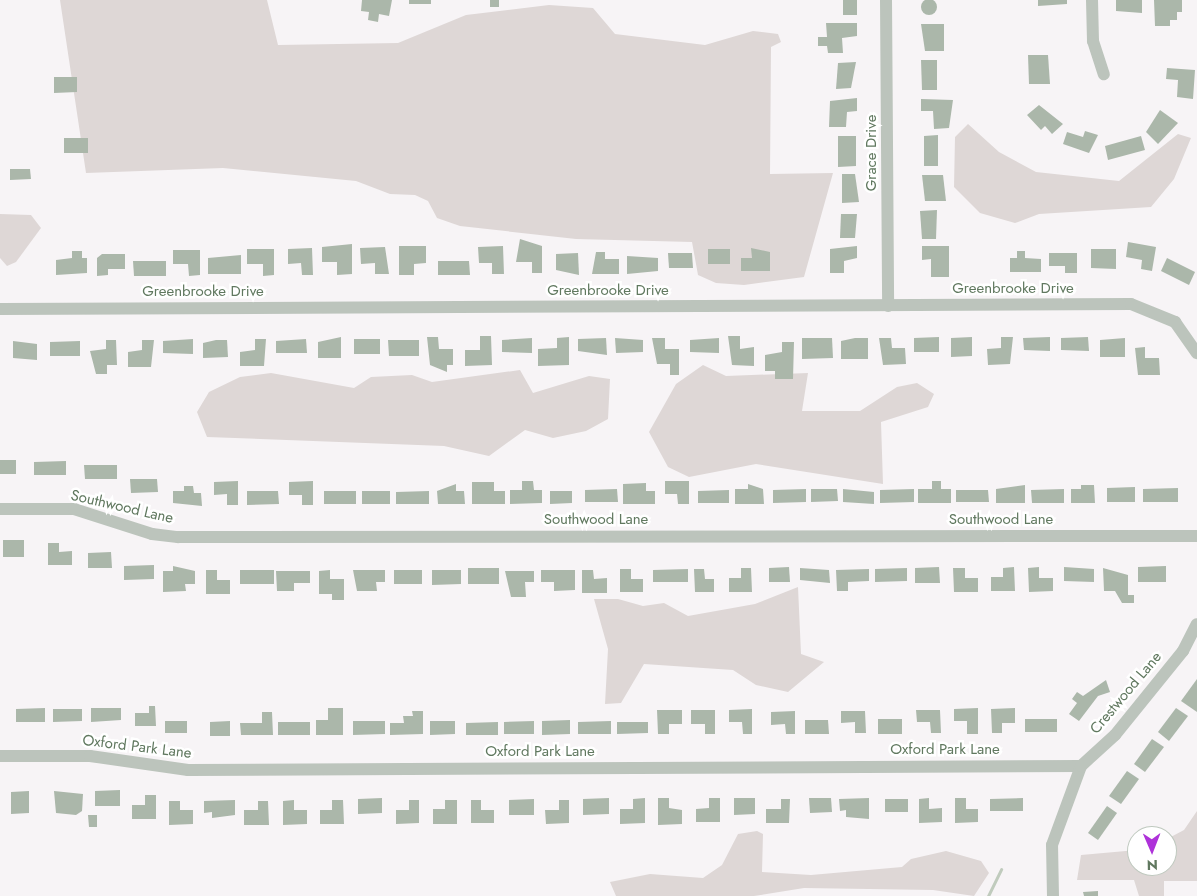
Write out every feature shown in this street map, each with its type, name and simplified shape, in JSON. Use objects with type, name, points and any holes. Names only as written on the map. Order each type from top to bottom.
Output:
[{"type":"street","name":"Grace Drive","points":[[886,0],[888,306]]},
{"type":"street","points":[[1092,0],[1094,41],[1104,74]]},
{"type":"street","name":"Greenbrooke Drive","points":[[0,309],[1131,304],[1175,322],[1197,353]]},
{"type":"street","name":"Southwood Lane","points":[[0,509],[74,509],[152,534],[178,537],[1197,536]]},
{"type":"street","name":"Crestwood Lane","points":[[1053,896],[1052,845],[1081,766],[1115,735],[1183,651],[1197,624]]},
{"type":"street","name":"Oxford Park Lane","points":[[0,756],[90,756],[188,770],[1081,766]]},
{"type":"shaded area","points":[[60,0],[267,0],[278,45],[398,43],[466,15],[549,5],[593,8],[615,34],[705,45],[753,31],[778,34],[781,42],[771,47],[770,174],[833,173],[804,277],[744,285],[716,283],[698,275],[692,242],[576,239],[460,226],[437,218],[428,201],[415,195],[390,194],[356,181],[223,168],[86,173]]},
{"type":"shaded area","points":[[968,124],[999,152],[1036,172],[1119,181],[1178,134],[1191,138],[1174,179],[1151,207],[1039,214],[1015,223],[980,213],[954,187],[955,137]]},
{"type":"shaded area","points":[[0,214],[31,215],[41,228],[16,262],[7,266],[0,258]]},
{"type":"shaded area","points":[[703,365],[726,376],[808,373],[802,411],[860,411],[897,387],[917,383],[934,394],[928,407],[881,422],[883,484],[756,464],[689,477],[668,467],[649,432],[676,384]]},
{"type":"shaded area","points":[[520,370],[533,393],[589,376],[610,379],[608,419],[586,431],[553,438],[525,430],[489,456],[444,446],[207,437],[197,412],[209,392],[240,377],[271,373],[354,388],[371,377],[412,375],[432,382]]},
{"type":"shaded area","points":[[798,587],[801,654],[824,662],[788,692],[756,685],[733,670],[644,664],[621,703],[605,704],[608,649],[594,599],[618,599],[643,606],[664,603],[688,616],[755,604]]},
{"type":"shaded area","points":[[1197,811],[1197,881],[1164,881],[1164,896],[1139,896],[1134,880],[1077,880],[1081,855],[1127,851],[1127,876],[1177,876],[1177,834],[1184,830]]},
{"type":"shaded area","points":[[757,831],[763,834],[762,872],[811,875],[902,867],[911,859],[946,851],[981,861],[989,873],[974,896],[933,890],[804,888],[754,896],[616,896],[610,882],[650,874],[703,878],[722,865],[738,834]]},
{"type":"building","points":[[929,-1],[937,7],[929,15],[921,7]]},
{"type":"building","points":[[362,0],[392,0],[389,16],[379,14],[378,22],[368,20],[369,12],[361,11]]},
{"type":"building","points":[[409,0],[431,0],[431,4],[409,4]]},
{"type":"building","points":[[490,0],[499,0],[499,7],[490,7]]},
{"type":"building","points":[[843,0],[857,0],[857,15],[843,15]]},
{"type":"building","points":[[1038,0],[1067,0],[1067,4],[1038,6]]},
{"type":"building","points":[[1116,0],[1142,0],[1142,13],[1116,11]]},
{"type":"building","points":[[1154,0],[1182,0],[1182,12],[1177,12],[1177,20],[1170,20],[1170,26],[1155,26]]},
{"type":"building","points":[[826,23],[857,23],[857,36],[842,38],[843,53],[828,53],[827,46],[818,46],[818,37],[827,37]]},
{"type":"building","points":[[921,24],[944,24],[944,51],[925,51]]},
{"type":"building","points":[[1028,55],[1048,55],[1050,84],[1029,84]]},
{"type":"building","points":[[921,60],[937,60],[937,90],[922,90]]},
{"type":"building","points":[[856,62],[851,88],[836,89],[838,63]]},
{"type":"building","points":[[1167,68],[1195,70],[1193,99],[1177,97],[1178,80],[1166,79]]},
{"type":"building","points":[[54,77],[77,77],[77,92],[54,93]]},
{"type":"building","points":[[857,98],[857,111],[847,112],[846,127],[829,127],[830,101]]},
{"type":"building","points":[[921,99],[953,100],[949,128],[934,129],[933,111],[921,111]]},
{"type":"building","points":[[1039,105],[1063,124],[1052,134],[1045,126],[1041,130],[1027,115]]},
{"type":"building","points":[[1160,110],[1178,123],[1158,144],[1146,132]]},
{"type":"building","points":[[1085,131],[1098,135],[1089,153],[1063,144],[1067,132],[1083,137]]},
{"type":"building","points":[[938,135],[938,166],[924,166],[924,136]]},
{"type":"building","points":[[838,136],[856,136],[856,166],[838,167]]},
{"type":"building","points":[[1141,136],[1145,150],[1108,160],[1105,146]]},
{"type":"building","points":[[64,138],[88,138],[88,153],[64,153]]},
{"type":"building","points":[[10,169],[30,169],[31,179],[10,180]]},
{"type":"building","points":[[842,174],[855,174],[859,202],[842,203]]},
{"type":"building","points":[[922,175],[943,175],[946,201],[925,201]]},
{"type":"building","points":[[937,210],[936,239],[922,239],[920,211]]},
{"type":"building","points":[[841,214],[857,214],[855,238],[840,238]]},
{"type":"building","points":[[520,239],[542,246],[542,273],[532,273],[532,262],[516,262]]},
{"type":"building","points":[[1128,242],[1156,247],[1152,271],[1141,269],[1142,260],[1126,257]]},
{"type":"building","points":[[352,244],[352,274],[337,275],[337,262],[322,262],[322,247]]},
{"type":"building","points":[[399,246],[426,246],[426,263],[414,264],[414,275],[399,275]]},
{"type":"building","points":[[503,246],[504,274],[492,274],[492,263],[479,263],[478,247]]},
{"type":"building","points":[[857,246],[857,258],[844,261],[844,273],[830,273],[830,249]]},
{"type":"building","points":[[922,246],[949,246],[949,277],[931,277],[931,259],[922,260]]},
{"type":"building","points":[[385,247],[389,274],[375,274],[375,263],[361,264],[360,248]]},
{"type":"building","points":[[312,248],[313,275],[302,275],[301,263],[288,264],[288,249]]},
{"type":"building","points":[[751,248],[770,252],[770,271],[741,271],[741,258],[752,258]]},
{"type":"building","points":[[247,249],[274,249],[274,275],[263,276],[263,264],[247,264]]},
{"type":"building","points":[[708,249],[730,249],[730,264],[708,264]]},
{"type":"building","points":[[1091,249],[1116,249],[1116,269],[1091,268]]},
{"type":"building","points":[[173,250],[200,250],[200,275],[189,276],[188,264],[173,264]]},
{"type":"building","points":[[72,251],[82,251],[82,258],[87,258],[87,273],[56,275],[56,260],[72,258]]},
{"type":"building","points":[[1017,251],[1025,251],[1025,258],[1041,259],[1041,272],[1010,272],[1010,258],[1017,258]]},
{"type":"building","points":[[596,252],[605,252],[605,259],[619,259],[619,274],[592,274]]},
{"type":"building","points":[[578,253],[579,275],[556,270],[556,254]]},
{"type":"building","points":[[668,253],[692,253],[693,268],[669,268]]},
{"type":"building","points":[[1049,253],[1077,253],[1077,273],[1065,273],[1065,266],[1049,266]]},
{"type":"building","points":[[102,254],[125,254],[125,269],[108,269],[108,275],[97,276],[97,258]]},
{"type":"building","points":[[241,255],[241,274],[208,274],[208,258]]},
{"type":"building","points":[[627,256],[658,258],[658,271],[627,274]]},
{"type":"building","points":[[1167,258],[1195,272],[1189,285],[1161,271]]},
{"type":"building","points":[[133,261],[166,261],[166,276],[134,276]]},
{"type":"building","points":[[438,261],[469,261],[470,275],[438,275]]},
{"type":"building","points":[[480,336],[491,336],[492,365],[465,366],[465,350],[480,350]]},
{"type":"building","points":[[728,336],[740,336],[740,349],[754,347],[754,366],[732,365]]},
{"type":"building","points":[[341,337],[341,358],[318,358],[318,342]]},
{"type":"building","points":[[427,337],[438,337],[439,349],[453,349],[453,365],[447,365],[447,372],[430,365]]},
{"type":"building","points":[[569,337],[569,365],[538,366],[538,349],[557,348],[557,338]]},
{"type":"building","points":[[939,337],[939,352],[914,352],[914,338]]},
{"type":"building","points":[[972,337],[972,356],[951,357],[951,338]]},
{"type":"building","points":[[1001,337],[1013,337],[1010,364],[988,365],[987,349],[1001,348]]},
{"type":"building","points":[[1050,337],[1050,351],[1024,350],[1023,338]]},
{"type":"building","points":[[1088,337],[1089,351],[1061,350],[1061,338]]},
{"type":"building","points":[[532,338],[532,353],[502,352],[502,340]]},
{"type":"building","points":[[606,338],[607,355],[578,351],[578,339]]},
{"type":"building","points":[[615,338],[643,340],[643,352],[616,353]]},
{"type":"building","points":[[652,338],[665,338],[665,349],[679,349],[679,375],[670,375],[670,364],[657,364]]},
{"type":"building","points":[[719,338],[719,353],[690,352],[690,340]]},
{"type":"building","points":[[802,338],[832,338],[833,358],[802,359]]},
{"type":"building","points":[[868,338],[868,359],[841,359],[841,341]]},
{"type":"building","points":[[879,338],[891,338],[892,348],[905,348],[906,364],[883,365]]},
{"type":"building","points":[[1125,338],[1125,357],[1100,357],[1100,340]]},
{"type":"building","points":[[193,339],[193,354],[163,353],[163,341]]},
{"type":"building","points":[[255,339],[266,339],[264,366],[240,366],[240,352],[255,350]]},
{"type":"building","points":[[306,339],[307,353],[276,353],[276,341]]},
{"type":"building","points":[[354,339],[380,339],[380,354],[354,354]]},
{"type":"building","points":[[106,340],[116,340],[117,365],[107,365],[107,374],[96,374],[90,351],[106,349]]},
{"type":"building","points":[[142,340],[154,340],[151,367],[128,367],[128,352],[142,350]]},
{"type":"building","points":[[227,340],[228,357],[203,358],[203,343]]},
{"type":"building","points":[[388,340],[419,340],[419,356],[389,356]]},
{"type":"building","points":[[13,341],[37,344],[37,360],[13,358]]},
{"type":"building","points":[[80,341],[80,356],[50,356],[50,342]]},
{"type":"building","points":[[782,342],[794,342],[793,379],[775,379],[775,371],[765,371],[765,355],[782,352]]},
{"type":"building","points":[[1145,347],[1145,358],[1159,358],[1160,375],[1138,375],[1135,348]]},
{"type":"building","points":[[0,460],[16,460],[16,474],[0,474]]},
{"type":"building","points":[[66,461],[66,475],[34,475],[34,462]]},
{"type":"building","points":[[84,465],[117,465],[117,479],[85,479]]},
{"type":"building","points":[[130,479],[157,479],[158,492],[131,493]]},
{"type":"building","points":[[238,481],[238,505],[227,505],[227,494],[214,495],[214,482]]},
{"type":"building","points":[[313,481],[313,505],[302,505],[302,495],[289,495],[289,482]]},
{"type":"building","points":[[522,481],[533,481],[534,490],[542,490],[542,503],[510,504],[510,490],[522,490]]},
{"type":"building","points":[[665,481],[689,481],[689,504],[678,504],[677,494],[665,494]]},
{"type":"building","points":[[932,481],[941,481],[941,489],[951,489],[951,503],[918,503],[918,489],[932,489]]},
{"type":"building","points":[[472,482],[494,482],[494,491],[505,491],[505,504],[472,504]]},
{"type":"building","points":[[646,483],[646,491],[655,491],[655,504],[623,504],[623,484]]},
{"type":"building","points":[[456,484],[456,491],[464,491],[465,504],[438,504],[437,491]]},
{"type":"building","points":[[748,484],[763,489],[764,504],[735,504],[735,489],[748,489]]},
{"type":"building","points":[[1025,485],[1025,503],[996,503],[996,489]]},
{"type":"building","points":[[1081,485],[1094,485],[1095,503],[1071,503],[1071,489],[1081,489]]},
{"type":"building","points":[[184,486],[193,486],[194,493],[201,493],[202,506],[173,503],[173,491],[184,491]]},
{"type":"building","points":[[1135,487],[1135,502],[1107,502],[1107,488]]},
{"type":"building","points":[[1178,488],[1178,502],[1143,502],[1143,489]]},
{"type":"building","points":[[617,489],[618,502],[585,502],[585,490]]},
{"type":"building","points":[[806,489],[806,502],[773,503],[773,490]]},
{"type":"building","points":[[811,489],[837,489],[838,501],[811,502]]},
{"type":"building","points":[[843,489],[874,492],[874,504],[843,502]]},
{"type":"building","points":[[914,489],[914,502],[880,503],[880,490]]},
{"type":"building","points":[[1064,489],[1064,503],[1032,503],[1031,490]]},
{"type":"building","points":[[729,490],[729,503],[698,503],[698,491]]},
{"type":"building","points":[[956,490],[988,490],[989,502],[956,502]]},
{"type":"building","points":[[247,491],[278,491],[279,504],[247,505]]},
{"type":"building","points":[[324,491],[356,491],[356,504],[324,504]]},
{"type":"building","points":[[362,491],[390,491],[390,504],[362,504]]},
{"type":"building","points":[[429,491],[429,504],[396,504],[396,492]]},
{"type":"building","points":[[550,491],[572,491],[572,503],[550,504]]},
{"type":"building","points":[[3,540],[24,540],[24,557],[3,557]]},
{"type":"building","points":[[48,543],[59,543],[59,552],[72,551],[72,565],[48,565]]},
{"type":"building","points":[[111,552],[112,568],[88,568],[88,553]]},
{"type":"building","points":[[154,565],[154,579],[124,580],[124,566]]},
{"type":"building","points":[[173,566],[195,571],[195,584],[185,584],[186,591],[163,592],[163,571],[173,571]]},
{"type":"building","points":[[1166,566],[1166,582],[1138,582],[1138,567]]},
{"type":"building","points":[[789,567],[790,582],[769,582],[769,568]]},
{"type":"building","points":[[939,567],[940,583],[915,583],[915,568]]},
{"type":"building","points":[[1014,567],[1015,591],[991,591],[991,577],[1003,577],[1003,568]]},
{"type":"building","points":[[1039,567],[1039,578],[1053,578],[1053,591],[1029,592],[1028,568]]},
{"type":"building","points":[[1064,567],[1094,569],[1094,582],[1064,581]]},
{"type":"building","points":[[468,568],[499,568],[499,584],[468,584]]},
{"type":"building","points":[[741,568],[751,568],[752,592],[729,592],[729,578],[741,578]]},
{"type":"building","points":[[800,568],[829,570],[830,583],[800,580]]},
{"type":"building","points":[[907,568],[907,581],[875,582],[875,569]]},
{"type":"building","points":[[953,568],[965,568],[965,578],[978,578],[978,592],[954,592]]},
{"type":"building","points":[[1103,568],[1128,575],[1128,595],[1134,595],[1134,603],[1122,603],[1115,591],[1104,591]]},
{"type":"building","points":[[620,569],[631,569],[631,579],[643,579],[643,592],[620,592]]},
{"type":"building","points":[[688,569],[688,582],[653,582],[653,570]]},
{"type":"building","points":[[694,569],[704,569],[705,579],[714,579],[714,592],[695,592]]},
{"type":"building","points":[[869,569],[869,581],[848,582],[848,591],[837,591],[836,570]]},
{"type":"building","points":[[206,570],[217,570],[217,580],[230,580],[230,594],[206,594]]},
{"type":"building","points":[[240,570],[274,570],[274,584],[240,584]]},
{"type":"building","points":[[330,570],[330,579],[344,579],[344,600],[332,600],[332,594],[319,594],[319,571]]},
{"type":"building","points":[[353,570],[385,570],[385,582],[376,582],[377,591],[357,591]]},
{"type":"building","points":[[394,570],[422,570],[422,584],[394,584]]},
{"type":"building","points":[[432,570],[461,570],[461,584],[432,585]]},
{"type":"building","points":[[541,570],[575,570],[575,590],[554,591],[554,582],[541,582]]},
{"type":"building","points":[[582,570],[593,570],[594,579],[607,578],[607,593],[582,593]]},
{"type":"building","points":[[276,571],[310,571],[310,583],[294,583],[294,591],[277,591]]},
{"type":"building","points":[[505,571],[534,571],[534,582],[525,582],[526,597],[511,597]]},
{"type":"building","points":[[1197,679],[1197,712],[1181,701]]},
{"type":"building","points":[[1106,680],[1110,692],[1098,696],[1079,721],[1069,714],[1077,703],[1072,699],[1077,692],[1083,696]]},
{"type":"building","points":[[149,706],[155,706],[156,726],[135,726],[135,713],[149,713]]},
{"type":"building","points":[[45,708],[45,722],[16,722],[16,709]]},
{"type":"building","points":[[91,708],[121,708],[121,720],[91,722]]},
{"type":"building","points":[[328,708],[343,708],[343,735],[316,735],[316,720],[328,720]]},
{"type":"building","points":[[978,708],[978,734],[967,734],[967,721],[954,721],[954,709]]},
{"type":"building","points":[[1015,708],[1015,723],[1002,723],[1002,733],[992,733],[991,709]]},
{"type":"building","points":[[1176,708],[1188,716],[1169,741],[1158,732]]},
{"type":"building","points":[[53,709],[82,709],[82,721],[53,722]]},
{"type":"building","points":[[752,709],[752,734],[743,734],[742,722],[729,722],[729,710]]},
{"type":"building","points":[[657,710],[682,710],[682,724],[669,724],[669,734],[658,734]]},
{"type":"building","points":[[691,710],[715,710],[715,734],[705,734],[705,724],[691,724]]},
{"type":"building","points":[[916,710],[940,710],[941,733],[931,733],[930,722],[917,722]]},
{"type":"building","points":[[412,711],[423,711],[423,734],[390,735],[390,723],[404,723],[403,716],[413,716]]},
{"type":"building","points":[[795,711],[795,734],[786,734],[785,724],[771,725],[771,712]]},
{"type":"building","points":[[841,711],[865,711],[866,733],[855,733],[855,722],[841,723]]},
{"type":"building","points":[[262,712],[272,712],[273,735],[241,735],[240,723],[262,723]]},
{"type":"building","points":[[878,719],[902,719],[902,734],[878,734]]},
{"type":"building","points":[[1025,719],[1057,719],[1057,732],[1025,732]]},
{"type":"building","points":[[570,720],[570,734],[542,735],[542,721]]},
{"type":"building","points":[[805,720],[828,720],[829,734],[805,734]]},
{"type":"building","points":[[165,721],[187,721],[187,733],[165,733]]},
{"type":"building","points":[[230,721],[230,736],[210,736],[210,722]]},
{"type":"building","points":[[353,721],[385,721],[385,734],[353,735]]},
{"type":"building","points":[[430,721],[455,721],[455,734],[430,735]]},
{"type":"building","points":[[534,721],[534,734],[504,734],[504,722]]},
{"type":"building","points":[[611,721],[611,734],[578,734],[578,722]]},
{"type":"building","points":[[278,722],[310,722],[310,735],[278,735]]},
{"type":"building","points":[[498,722],[498,735],[466,735],[466,723]]},
{"type":"building","points":[[617,722],[648,722],[648,733],[617,734]]},
{"type":"building","points":[[1152,739],[1164,747],[1145,772],[1134,764]]},
{"type":"building","points":[[1127,771],[1139,779],[1121,804],[1109,796]]},
{"type":"building","points":[[120,790],[120,806],[95,806],[95,791]]},
{"type":"building","points":[[29,791],[29,813],[11,814],[11,792]]},
{"type":"building","points":[[54,791],[83,794],[82,811],[76,815],[56,813]]},
{"type":"building","points":[[145,795],[156,795],[156,819],[132,819],[132,805],[145,805]]},
{"type":"building","points":[[382,798],[382,813],[358,814],[358,799]]},
{"type":"building","points":[[609,798],[609,814],[583,815],[583,799]]},
{"type":"building","points":[[645,798],[645,823],[620,824],[620,809],[633,809],[633,799]]},
{"type":"building","points":[[658,798],[669,798],[669,808],[682,810],[682,824],[658,825]]},
{"type":"building","points":[[709,798],[720,798],[720,822],[696,822],[696,809],[709,808]]},
{"type":"building","points":[[734,798],[755,798],[755,814],[734,815]]},
{"type":"building","points":[[809,798],[831,798],[832,812],[810,813]]},
{"type":"building","points":[[869,798],[869,819],[846,817],[846,810],[840,811],[839,799]]},
{"type":"building","points":[[929,798],[929,809],[942,808],[942,822],[919,823],[919,799]]},
{"type":"building","points":[[955,798],[966,798],[966,809],[978,809],[978,822],[955,823]]},
{"type":"building","points":[[1023,798],[1023,811],[990,811],[990,799]]},
{"type":"building","points":[[534,799],[534,815],[509,815],[509,800]]},
{"type":"building","points":[[781,799],[790,799],[789,823],[766,823],[766,809],[781,809]]},
{"type":"building","points":[[885,799],[908,799],[908,812],[885,812]]},
{"type":"building","points":[[235,800],[235,815],[212,818],[212,812],[204,813],[204,801]]},
{"type":"building","points":[[294,800],[294,810],[307,810],[307,824],[283,825],[283,801]]},
{"type":"building","points":[[332,800],[343,800],[344,824],[320,824],[320,810],[332,810]]},
{"type":"building","points":[[409,800],[419,800],[419,823],[396,824],[396,810],[409,810]]},
{"type":"building","points":[[445,800],[457,800],[457,824],[433,824],[433,809],[445,809]]},
{"type":"building","points":[[471,800],[481,800],[481,810],[494,810],[494,823],[471,823]]},
{"type":"building","points":[[559,800],[569,800],[569,823],[546,824],[545,810],[559,810]]},
{"type":"building","points":[[169,801],[180,801],[180,810],[193,810],[193,824],[169,825]]},
{"type":"building","points":[[258,801],[268,801],[269,825],[244,825],[244,810],[258,810]]},
{"type":"building","points":[[1107,806],[1117,813],[1098,840],[1088,833]]},
{"type":"building","points":[[88,815],[97,815],[97,827],[89,827]]},
{"type":"building","points":[[1098,891],[1098,896],[1084,896],[1083,892]]},
{"type":"waterway","points":[[988,896],[1001,869]]}]
